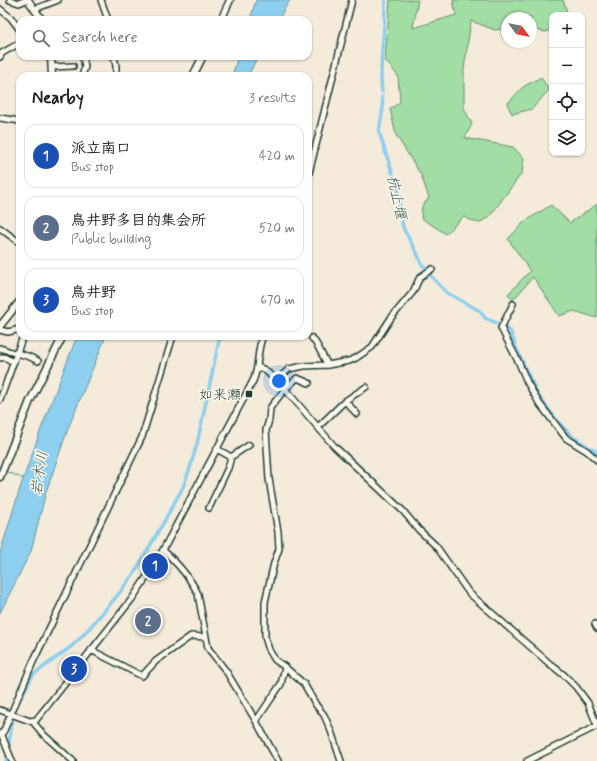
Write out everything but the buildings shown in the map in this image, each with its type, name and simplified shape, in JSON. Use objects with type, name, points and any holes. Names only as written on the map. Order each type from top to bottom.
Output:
[{"type":"main road","points":[[27,0],[36,9],[40,16]]},
{"type":"main road","points":[[223,16],[230,0]]},
{"type":"main road","points":[[51,60],[52,72]]},
{"type":"main road","points":[[195,72],[201,60]]},
{"type":"main road","points":[[0,326],[16,306]]},
{"type":"main road","points":[[1,475],[30,401],[61,340]]},
{"type":"street","points":[[10,0],[19,2],[27,0]]},
{"type":"street","points":[[36,9],[58,0]]},
{"type":"street","points":[[101,0],[107,16]]},
{"type":"street","points":[[312,161],[352,0]]},
{"type":"street","points":[[0,9],[11,18],[16,25]]},
{"type":"street","points":[[0,57],[2,53],[16,45]]},
{"type":"street","points":[[83,72],[85,67],[84,60]]},
{"type":"street","points":[[115,60],[116,72]]},
{"type":"street","points":[[52,67],[73,66]]},
{"type":"street","points":[[0,118],[16,120]]},
{"type":"street","points":[[0,228],[16,240]]},
{"type":"street","points":[[277,380],[289,368],[328,365],[349,361],[372,347],[391,318],[413,292],[420,277],[432,269]]},
{"type":"street","points":[[513,304],[501,328],[519,362],[527,382],[539,403],[566,438],[587,451],[597,460]]},
{"type":"street","points":[[0,330],[8,332],[16,330]]},
{"type":"street","points":[[312,338],[319,347],[322,356],[328,365]]},
{"type":"street","points":[[0,400],[22,340]]},
{"type":"street","points":[[0,745],[10,714],[33,662],[97,533],[142,437],[172,340]]},
{"type":"street","points":[[33,722],[41,715],[132,599],[163,550],[253,381],[258,367],[259,348],[262,340]]},
{"type":"street","points":[[0,348],[38,361]]},
{"type":"street","points":[[0,358],[4,356],[14,362]]},
{"type":"street","points":[[258,367],[265,370],[277,380],[351,464],[402,511],[436,546],[469,593],[564,675],[576,687],[588,703],[597,725],[527,761]]},
{"type":"street","points":[[309,383],[297,378],[285,389],[270,408],[266,430],[269,479],[278,532],[279,549],[274,563],[265,602],[267,644],[275,660],[304,684],[316,705],[324,715],[341,761]]},
{"type":"street","points":[[318,427],[344,401],[366,387]]},
{"type":"street","points":[[344,401],[357,414]]},
{"type":"street","points":[[209,508],[228,468],[231,457],[249,445]]},
{"type":"street","points":[[217,449],[231,457]]},
{"type":"street","points":[[163,550],[190,580],[196,590],[208,648],[226,671],[278,761]]},
{"type":"street","points":[[91,650],[142,676],[156,661],[191,636],[206,637]]},
{"type":"street","points":[[256,722],[282,684],[284,667]]},
{"type":"street","points":[[0,710],[33,722],[44,735],[74,761]]},
{"type":"street","points":[[2,735],[11,759]]},
{"type":"green space","points":[[390,0],[418,0],[413,28],[456,15],[453,0],[563,0],[567,12],[549,12],[549,30],[546,32],[537,30],[537,12],[501,12],[501,29],[495,30],[471,21],[464,69],[464,108],[472,124],[465,138],[513,147],[524,159],[522,173],[490,216],[479,223],[463,217],[446,234],[421,218],[422,206],[429,198],[421,175],[396,135],[390,109],[400,102],[398,76],[385,60]]},
{"type":"green space","points":[[541,77],[549,90],[532,109],[512,114],[507,104],[523,87]]},
{"type":"green space","points":[[597,204],[597,318],[574,311],[559,316],[533,277],[513,300],[508,294],[530,271],[508,239],[524,222],[551,205],[570,223]]},
{"type":"water","points":[[256,0],[290,0],[280,16],[251,16]]},
{"type":"water","points":[[237,60],[256,60],[250,72],[233,72]]},
{"type":"water","name":"岩木川","points":[[75,340],[104,340],[69,426],[46,492],[31,551],[0,613],[0,553],[21,485]]},
{"type":"waterway","name":"杭止堰","points":[[382,92],[381,57],[385,0]]},
{"type":"waterway","name":"杭止堰","points":[[382,97],[383,108],[379,132],[400,197],[399,211],[404,230],[421,263],[426,269]]},
{"type":"waterway","name":"杭止堰","points":[[429,274],[447,293],[480,311],[485,318],[499,324]]},
{"type":"waterway","name":"杭止堰","points":[[504,327],[510,331],[537,394],[559,423],[573,437],[587,446]]},
{"type":"waterway","points":[[19,701],[33,675],[72,646],[117,596],[135,572],[161,527],[183,487],[190,468],[197,444],[219,340]]},
{"type":"waterway","name":"杭止堰","points":[[591,448],[597,452]]},
{"type":"waterway","points":[[5,471],[24,479]]},
{"type":"waterway","points":[[6,761],[13,718]]},
{"type":"place","name":"如来瀬","points":[[249,394]]},
{"type":"place","name":"派立南口","points":[[155,566]]},
{"type":"place","name":"鳥井野多目的集会所","points":[[148,621]]},
{"type":"place","name":"鳥井野","points":[[74,669]]}]
